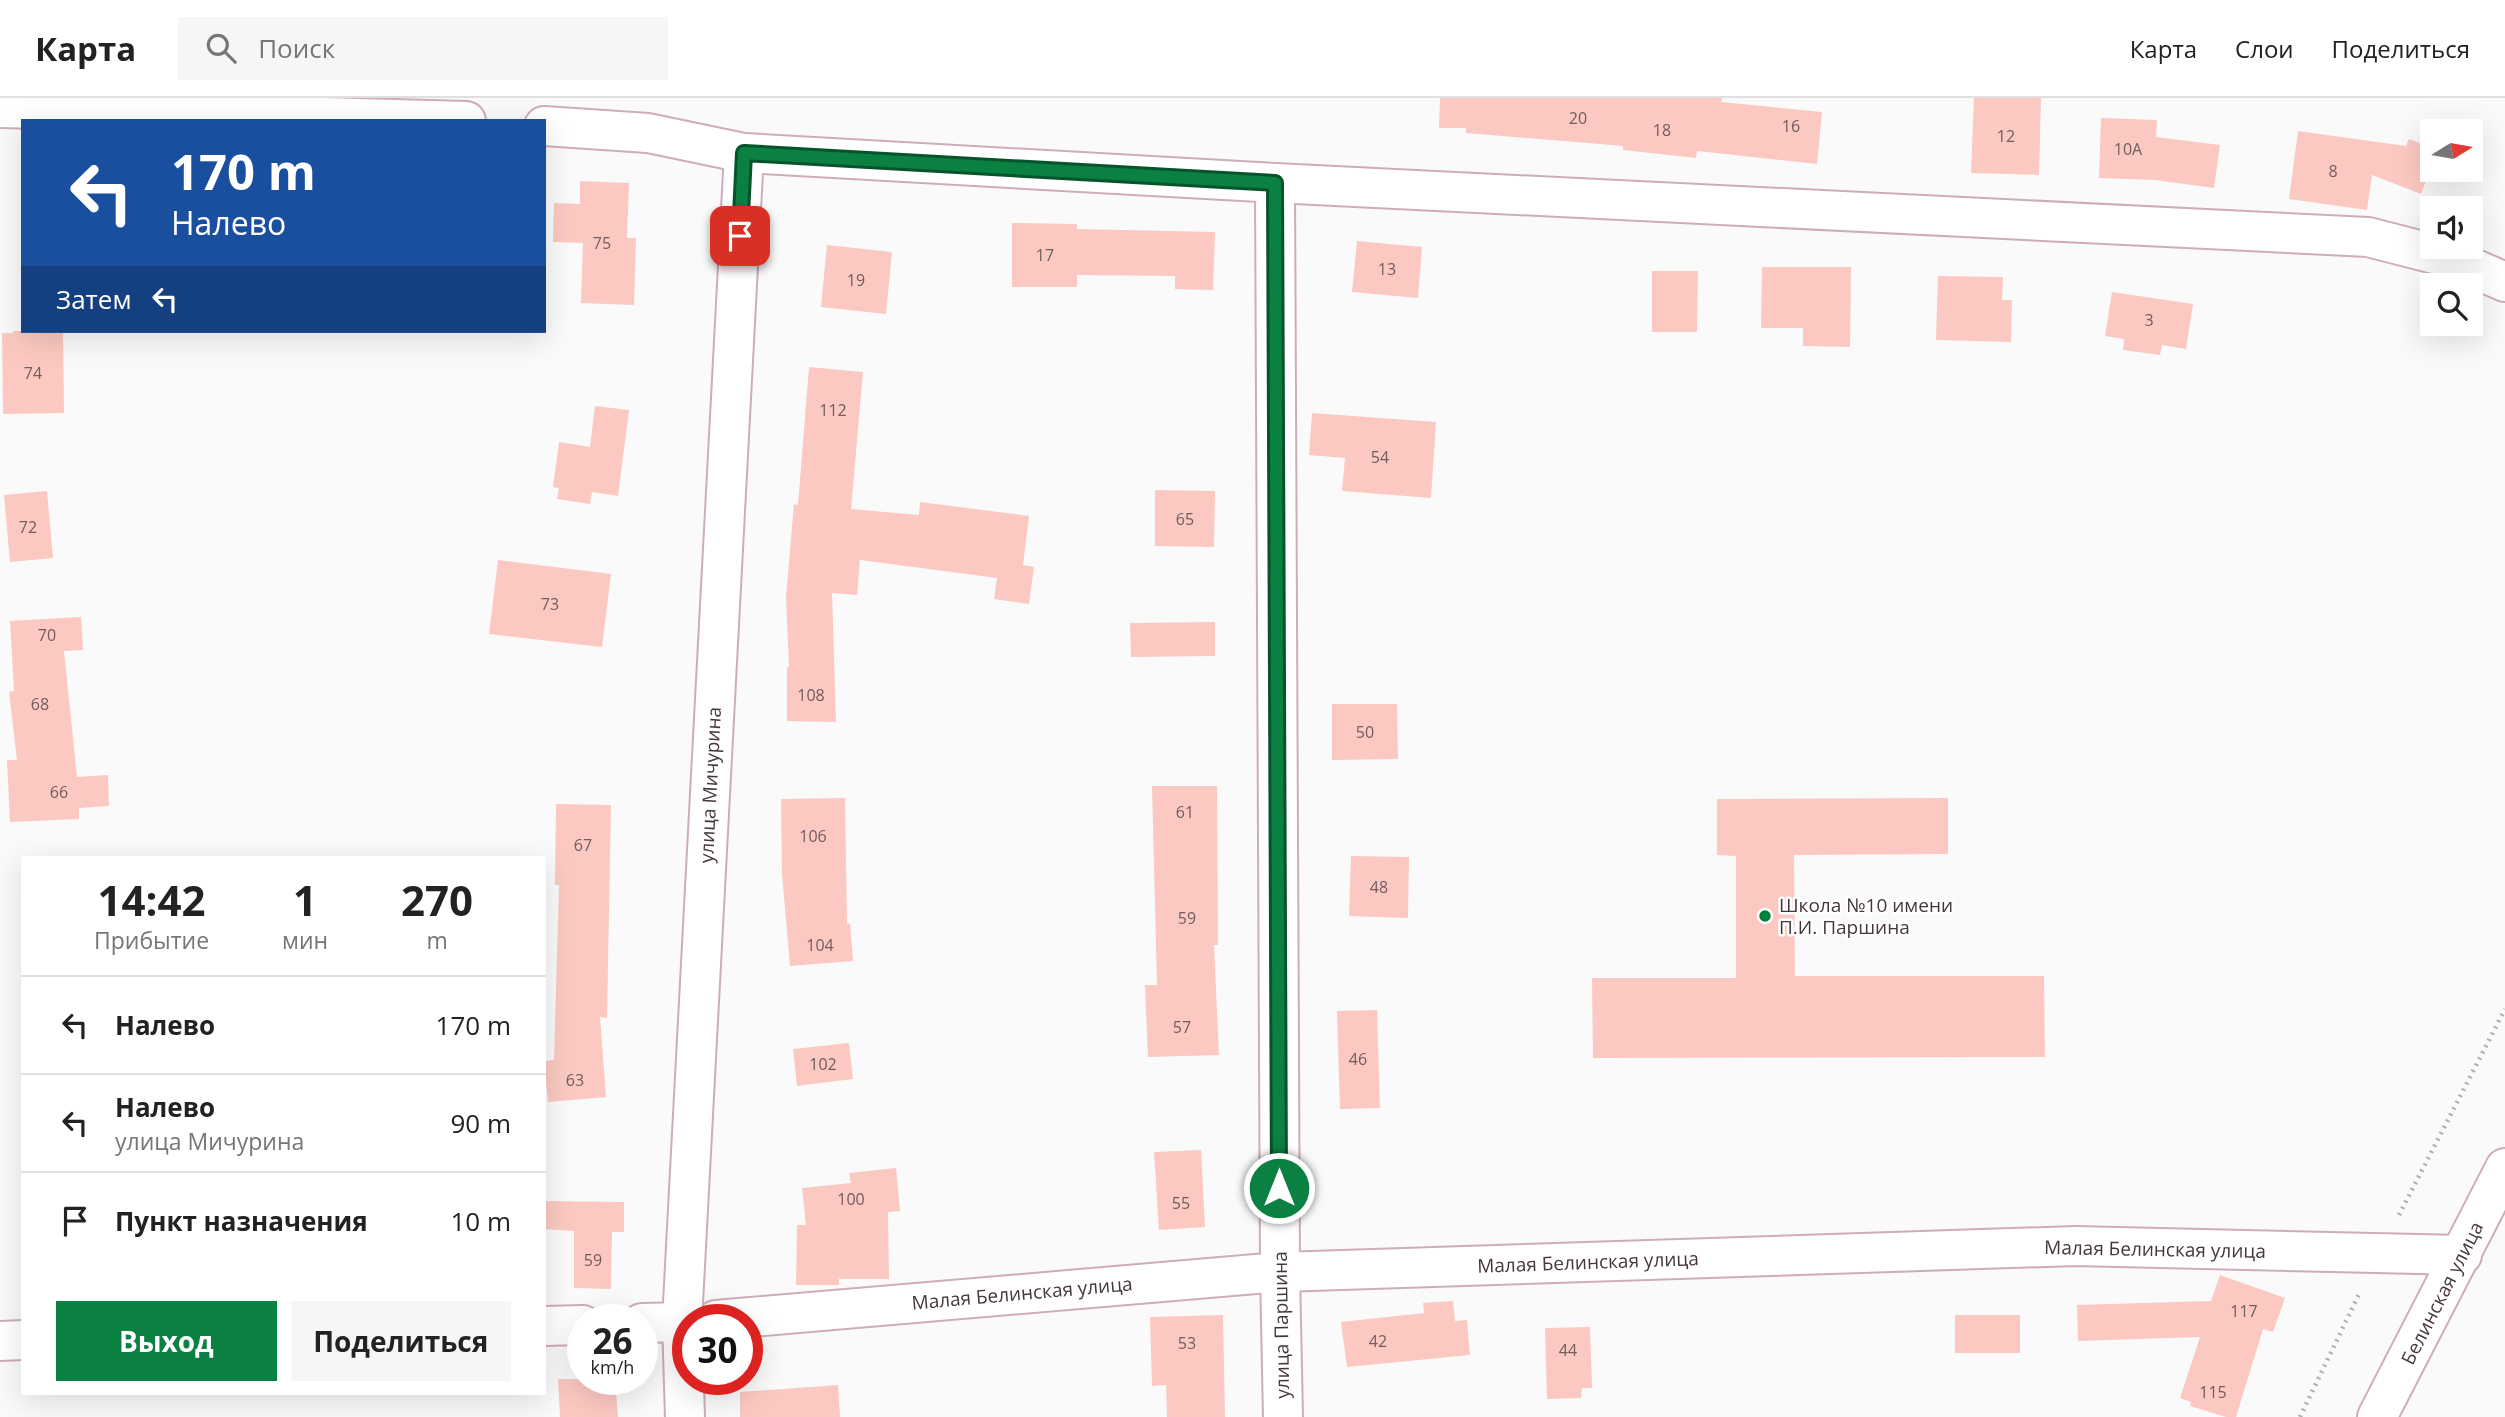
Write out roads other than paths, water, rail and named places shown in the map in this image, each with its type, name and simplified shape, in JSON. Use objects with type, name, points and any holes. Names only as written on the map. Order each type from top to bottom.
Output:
[{"type":"street","points":[[0,108],[394,119]]},
{"type":"street","points":[[546,126],[648,133],[744,153],[1275,183],[2368,237],[2450,258],[2505,282]]},
{"type":"street","name":"улица Мичурина","points":[[696,1304],[744,153]]},
{"type":"street","name":"улица Паршина","points":[[1275,183],[1283,1417]]},
{"type":"street","name":"Белинская улица","points":[[2377,1417],[2505,1168]]},
{"type":"street","name":"Малая Белинская улица","points":[[763,1315],[1280,1272],[2074,1246],[2462,1255]]},
{"type":"street","points":[[546,1326],[567,1325]]},
{"type":"street","points":[[0,1341],[21,1340]]},
{"type":"street","name":"улица Мичурина","points":[[685,1417],[687,1395]]},
{"type":"place","name":"Школа №10 имени П.И. Паршина","points":[[1765,916]]}]
